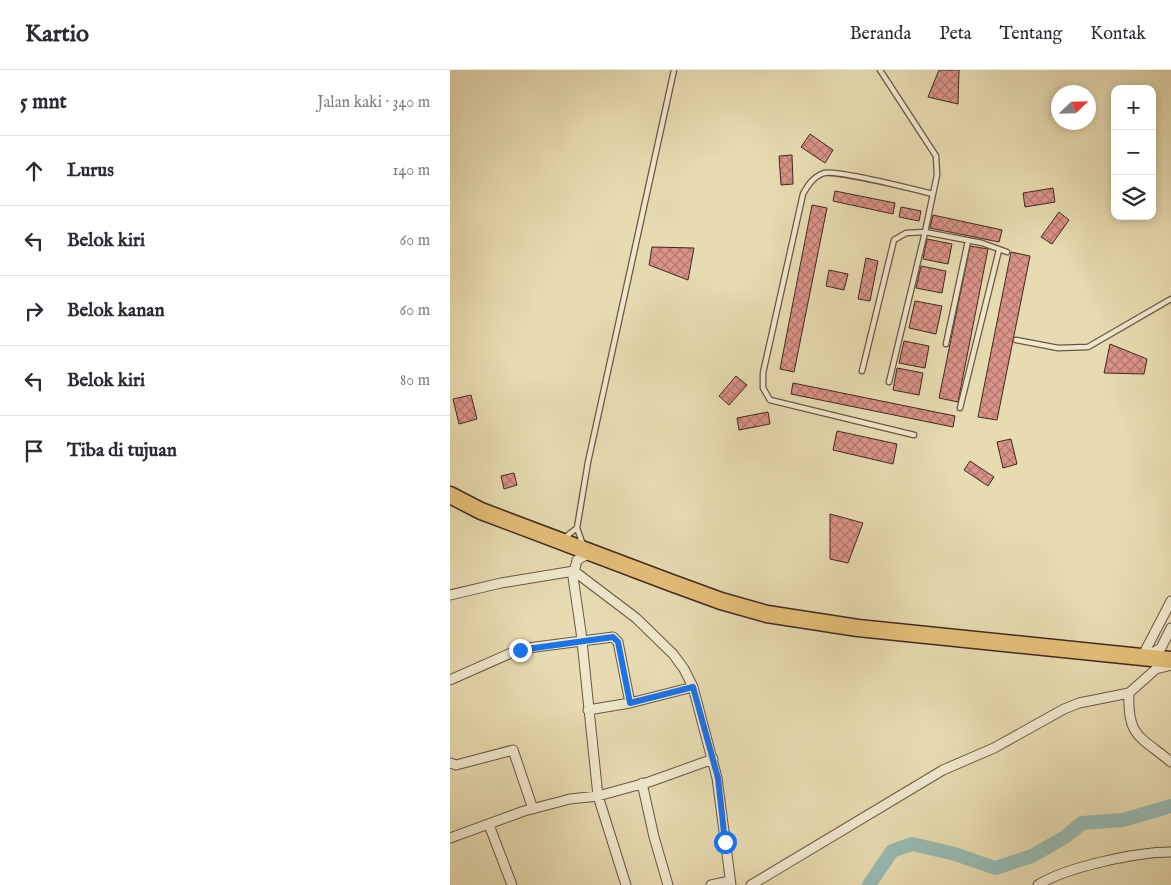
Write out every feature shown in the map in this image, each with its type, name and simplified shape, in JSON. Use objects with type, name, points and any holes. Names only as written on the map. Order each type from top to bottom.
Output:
[{"type":"highway","points":[[450,495],[481,510],[561,541],[586,554],[721,601],[767,614],[858,628],[1171,660]]},
{"type":"street","points":[[586,554],[574,571],[598,796],[626,885]]},
{"type":"street","points":[[450,595],[501,583],[574,571],[636,618],[673,654],[693,687],[718,778],[730,883],[711,885]]},
{"type":"street","points":[[1142,657],[1171,601]]},
{"type":"street","points":[[1142,657],[1158,651],[1167,640],[1171,628]]},
{"type":"street","points":[[450,680],[520,650],[582,639],[616,638],[630,703]]},
{"type":"street","points":[[1167,640],[1171,649]]},
{"type":"street","points":[[1142,657],[1148,664],[1148,677]]},
{"type":"street","points":[[752,885],[943,770],[994,748],[1064,709],[1079,703],[1129,693],[1156,669],[1171,665]]},
{"type":"street","points":[[588,710],[630,703],[693,687]]},
{"type":"street","points":[[1129,693],[1128,714],[1133,729],[1171,762]]},
{"type":"street","points":[[450,763],[456,765],[513,750],[533,809]]},
{"type":"street","points":[[450,838],[533,809],[570,799],[598,796],[712,759]]},
{"type":"street","points":[[642,783],[654,838],[668,885]]},
{"type":"street","points":[[488,825],[512,885]]},
{"type":"street","points":[[1038,885],[1066,872],[1128,857],[1171,852]]},
{"type":"lane","points":[[586,554],[577,528],[588,462],[674,70]]},
{"type":"lane","points":[[880,70],[936,156],[938,166],[934,194],[889,382]]},
{"type":"lane","points":[[914,435],[770,400],[763,388],[763,373],[803,194],[811,180],[826,173],[899,185],[934,194]]},
{"type":"lane","points":[[862,371],[894,240],[906,233],[925,232],[1007,252]]},
{"type":"lane","points":[[946,344],[968,241]]},
{"type":"lane","points":[[960,408],[999,250]]},
{"type":"lane","points":[[1016,340],[1058,348],[1088,347],[1171,299]]},
{"type":"lane","points":[[561,541],[577,528]]},
{"type":"building","points":[[939,70],[959,70],[958,104],[928,97]]},
{"type":"building","points":[[810,134],[833,150],[825,163],[801,147]]},
{"type":"building","points":[[792,155],[793,184],[781,185],[779,156]]},
{"type":"building","points":[[1053,188],[1055,202],[1025,207],[1023,193]]},
{"type":"building","points":[[835,191],[895,203],[893,214],[833,201]]},
{"type":"building","points":[[812,205],[827,208],[794,372],[780,369]]},
{"type":"building","points":[[901,207],[921,211],[919,221],[899,217]]},
{"type":"building","points":[[1059,212],[1069,220],[1052,244],[1041,237]]},
{"type":"building","points":[[933,215],[1002,230],[999,242],[930,228]]},
{"type":"building","points":[[927,239],[952,244],[948,264],[923,259]]},
{"type":"building","points":[[970,246],[988,249],[958,402],[939,398]]},
{"type":"building","points":[[652,247],[694,248],[688,280],[649,265]]},
{"type":"building","points":[[1011,252],[1030,256],[997,420],[978,417]]},
{"type":"building","points":[[866,258],[878,261],[870,301],[858,299]]},
{"type":"building","points":[[921,266],[946,271],[942,293],[916,288]]},
{"type":"building","points":[[829,270],[848,274],[844,290],[826,286]]},
{"type":"building","points":[[915,301],[942,306],[936,334],[909,328]]},
{"type":"building","points":[[904,341],[929,346],[925,368],[899,363]]},
{"type":"building","points":[[1110,344],[1147,359],[1144,374],[1104,373]]},
{"type":"building","points":[[897,368],[923,373],[919,395],[893,390]]},
{"type":"building","points":[[736,376],[747,385],[729,405],[719,396]]},
{"type":"building","points":[[793,383],[955,416],[953,427],[791,394]]},
{"type":"building","points":[[471,395],[477,419],[459,424],[453,399]]},
{"type":"building","points":[[768,412],[770,424],[739,430],[737,418]]},
{"type":"building","points":[[837,431],[897,444],[893,464],[833,450]]},
{"type":"building","points":[[1011,439],[1017,464],[1003,468],[997,442]]},
{"type":"building","points":[[970,461],[994,477],[988,486],[964,470]]},
{"type":"building","points":[[514,473],[517,485],[504,489],[501,476]]},
{"type":"building","points":[[830,514],[863,523],[848,563],[830,559]]},
{"type":"waterway","points":[[869,885],[892,851],[912,844],[955,854],[995,868],[1032,856],[1065,837],[1082,823],[1123,820],[1171,806]]},
{"type":"route","points":[[520,650],[582,639],[613,637],[618,642],[630,703],[693,687],[718,778],[725,842]]}]
